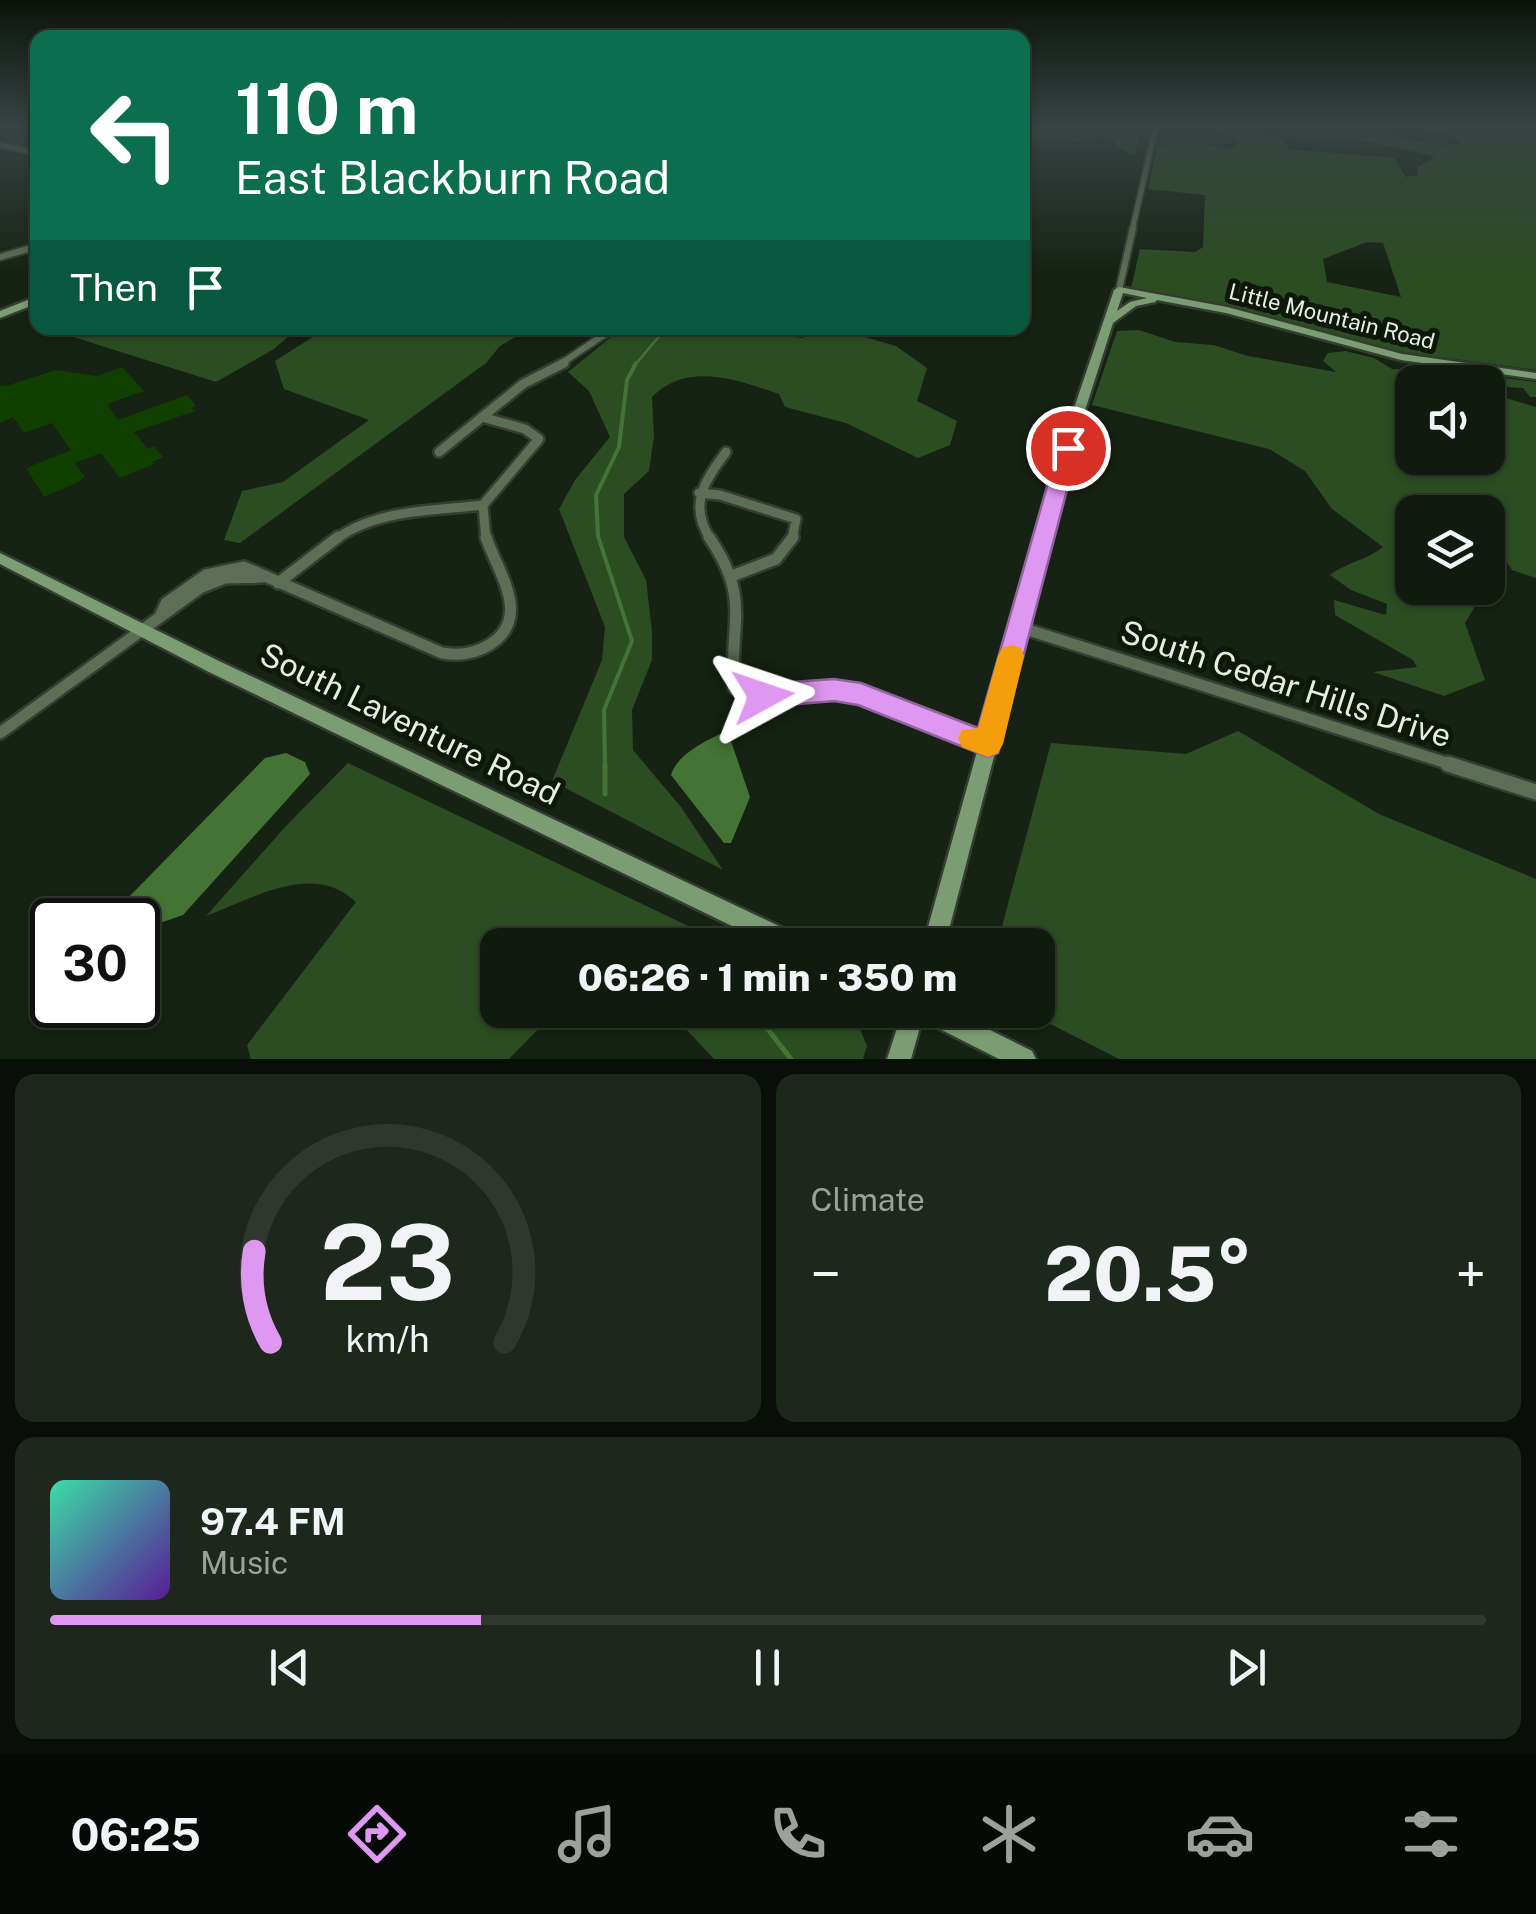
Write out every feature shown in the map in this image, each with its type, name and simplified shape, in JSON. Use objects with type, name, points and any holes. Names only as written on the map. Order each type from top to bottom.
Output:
[{"type":"street","points":[[939,928],[1074,426],[1119,290],[1145,175]]},
{"type":"street","points":[[0,258],[30,249]]},
{"type":"street","name":"Little Mountain Road","points":[[1119,290],[1227,310],[1378,352],[1536,376]]},
{"type":"street","points":[[1109,321],[1133,304],[1177,301]]},
{"type":"street","points":[[0,315],[30,302]]},
{"type":"street","points":[[439,452],[523,384],[581,354],[605,335]]},
{"type":"street","points":[[278,583],[353,526],[483,505],[539,439],[525,430],[482,418]]},
{"type":"street","points":[[726,452],[705,477],[696,512],[732,576],[739,617],[733,659],[734,688],[763,696],[834,690],[861,694],[988,744]]},
{"type":"street","points":[[699,494],[720,495],[796,519],[794,535],[778,560],[755,572],[732,576]]},
{"type":"street","points":[[0,732],[141,628],[211,582],[262,577],[442,653],[462,656],[484,649],[504,636],[513,614],[509,590],[484,534],[483,505]]},
{"type":"street","name":"South Laventure Road","points":[[0,558],[759,928]]},
{"type":"street","name":"South Cedar Hills Drive","points":[[1019,627],[1536,792]]},
{"type":"street","points":[[899,1059],[908,1028]]},
{"type":"street","points":[[962,1028],[1024,1059]]},
{"type":"shaded area","points":[[1151,175],[1536,175],[1536,370],[1397,351],[1255,313],[1131,288],[1140,249],[1195,252],[1203,247],[1205,195],[1148,189]],"holes":[[[1367,242],[1383,243],[1401,297],[1327,282],[1323,259]]]},
{"type":"shaded area","points":[[1139,330],[1175,342],[1213,345],[1248,356],[1336,372],[1323,361],[1328,353],[1345,351],[1374,358],[1395,369],[1395,475],[1505,475],[1505,398],[1536,407],[1536,578],[1512,570],[1505,559],[1505,495],[1395,495],[1395,605],[1474,605],[1465,623],[1485,680],[1444,696],[1373,672],[1417,667],[1413,660],[1335,615],[1334,600],[1386,615],[1387,604],[1351,590],[1330,575],[1383,547],[1332,509],[1305,471],[1269,449],[1092,405],[1117,331]]},
{"type":"shaded area","points":[[67,335],[290,335],[274,349],[216,382]]},
{"type":"shaded area","points":[[316,335],[518,335],[500,346],[486,363],[240,543],[224,540],[242,491],[283,482],[369,420],[284,389],[275,361]]},
{"type":"shaded area","points":[[613,335],[858,335],[896,346],[927,368],[917,401],[957,421],[950,445],[918,458],[846,423],[785,407],[779,394],[730,379],[681,379],[652,397],[654,436],[649,471],[624,494],[624,537],[646,580],[652,631],[652,660],[632,710],[633,750],[681,807],[723,870],[552,781],[602,660],[605,627],[559,509],[575,480],[610,437],[589,391],[568,372]]},
{"type":"shaded area","points":[[1505,378],[1536,382],[1536,397],[1530,397],[1523,388],[1505,387]]},
{"type":"shaded area","points":[[1238,731],[1379,814],[1536,879],[1536,1059],[1119,1059],[1055,1026],[1055,928],[1002,928],[1051,743],[1186,754]]},
{"type":"shaded area","points":[[720,734],[729,735],[750,797],[731,843],[724,843],[671,775],[684,756]]},
{"type":"shaded area","points":[[286,753],[305,762],[310,774],[183,915],[160,923],[160,898],[128,898],[265,758]]},
{"type":"shaded area","points":[[348,763],[693,928],[480,928],[480,1028],[539,1028],[509,1059],[251,1059],[247,1045],[356,902],[321,884],[302,884],[263,893],[206,916]]},
{"type":"shaded area","points":[[685,1028],[860,1028],[867,1046],[863,1059],[714,1059]]},
{"type":"building","points":[[122,367],[144,391],[107,404],[118,420],[187,395],[196,406],[191,408],[195,411],[134,432],[148,449],[154,446],[163,457],[154,464],[120,478],[101,453],[75,463],[85,477],[44,497],[26,468],[71,450],[52,423],[24,433],[13,417],[0,423],[0,385],[56,370],[97,376]]},
{"type":"waterway","points":[[635,365],[660,335]]},
{"type":"waterway","points":[[605,766],[604,710],[632,641],[598,536],[596,495],[619,447],[627,380],[636,363]]},
{"type":"waterway","points":[[605,766],[605,794]]},
{"type":"waterway","points":[[767,1028],[791,1059]]},
{"type":"slow traffic","points":[[972,738],[988,744],[1011,656]]},
{"type":"route","points":[[763,696],[834,690],[861,694],[988,744],[1068,448]]}]
